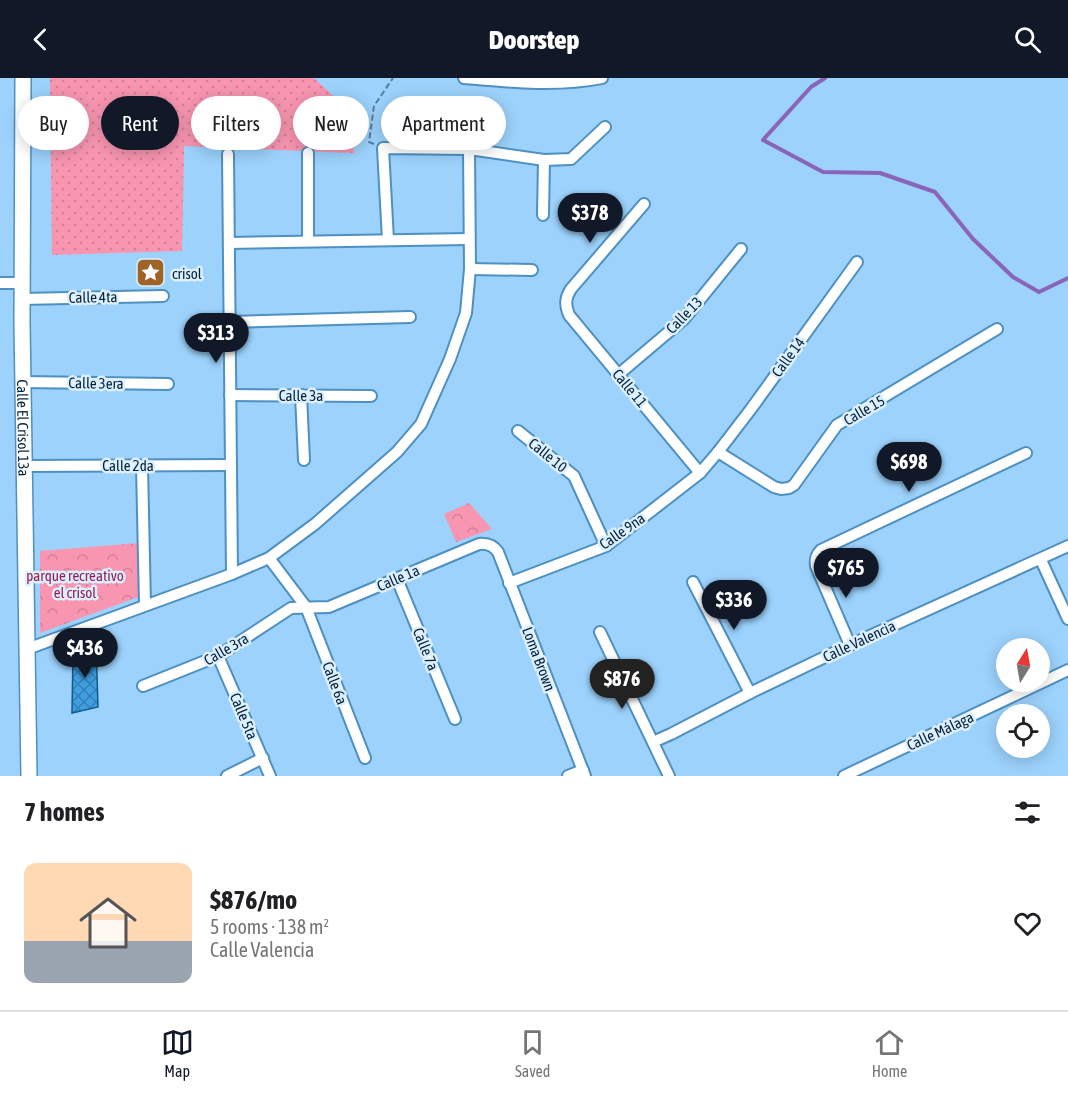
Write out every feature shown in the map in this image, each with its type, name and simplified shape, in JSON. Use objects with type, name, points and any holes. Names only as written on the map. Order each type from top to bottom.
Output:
[{"type":"street","name":"Calle El Crisol 13a","points":[[22,78],[22,291],[29,776]]},
{"type":"street","points":[[464,78],[552,83],[602,78]]},
{"type":"street","points":[[476,150],[544,160],[571,159],[605,127]]},
{"type":"street","points":[[383,150],[388,240]]},
{"type":"street","points":[[27,649],[232,574],[269,558],[315,524],[397,452],[421,424],[450,359],[466,313],[470,269],[469,150]]},
{"type":"street","points":[[308,153],[308,241]]},
{"type":"street","points":[[228,154],[232,574]]},
{"type":"street","points":[[543,215],[544,160]]},
{"type":"street","name":"Calle 11","points":[[644,204],[567,294],[566,308],[569,315],[700,473]]},
{"type":"street","points":[[229,243],[469,239]]},
{"type":"street","name":"Calle 13","points":[[619,374],[684,320],[741,249]]},
{"type":"street","name":"Calle 14","points":[[718,452],[858,262]]},
{"type":"street","points":[[470,269],[532,270]]},
{"type":"street","name":"Calle 4ta","points":[[0,283],[22,291],[163,296]]},
{"type":"street","points":[[230,322],[410,318]]},
{"type":"street","name":"Calle 15","points":[[718,452],[774,488],[789,488],[798,480],[837,425],[997,329]]},
{"type":"street","name":"Calle 3era","points":[[23,382],[168,384]]},
{"type":"street","name":"Calle 3a","points":[[230,395],[371,396]]},
{"type":"street","points":[[301,395],[304,460]]},
{"type":"street","name":"Calle 10","points":[[518,430],[574,476],[606,546]]},
{"type":"street","name":"Calle 9na","points":[[509,583],[606,546],[700,473],[718,452]]},
{"type":"street","points":[[850,645],[816,566],[818,553],[1026,453]]},
{"type":"street","name":"Calle 2da","points":[[24,465],[231,465]]},
{"type":"street","points":[[142,465],[145,605]]},
{"type":"street","name":"Calle 1a","points":[[306,607],[330,607],[478,544],[490,545]]},
{"type":"street","name":"Loma Brown","points":[[490,545],[498,552],[584,773]]},
{"type":"street","name":"Calle Valencia","points":[[653,742],[850,645],[1068,546]]},
{"type":"street","name":"Calle 6a","points":[[269,558],[306,607],[365,758]]},
{"type":"street","points":[[1041,560],[1068,619]]},
{"type":"street","name":"Calle 7a","points":[[397,579],[455,718]]},
{"type":"street","points":[[693,582],[750,693]]},
{"type":"street","name":"Calle 3ra","points":[[142,686],[218,656],[291,608],[306,607]]},
{"type":"street","points":[[600,632],[669,776]]},
{"type":"street","name":"Calle 5ta","points":[[218,656],[270,776]]},
{"type":"street","name":"Calle Málaga","points":[[844,776],[1068,670]]},
{"type":"street","points":[[227,776],[263,758]]},
{"type":"street","points":[[568,776],[584,773]]},
{"type":"path","points":[[381,147],[369,142],[374,106],[393,78]]},
{"type":"green space","points":[[50,78],[314,78],[333,96],[293,96],[293,150],[354,150],[354,153],[281,150],[281,96],[191,96],[191,146],[184,146],[182,251],[52,255],[51,150],[89,150],[89,96],[50,96]]},
{"type":"green space","points":[[469,503],[492,529],[456,542],[444,514]]},
{"type":"green space","name":"parque recreativo el crisol","points":[[139,543],[138,597],[40,633],[40,551]]},
{"type":"building","points":[[96,643],[98,707],[72,713],[73,652]]},
{"type":"waterway","points":[[825,78],[811,87],[763,140],[823,172],[880,173],[935,192],[973,239],[1013,277],[1039,292],[1068,278]]},
{"type":"place","name":"crisol","points":[[151,273]]}]
